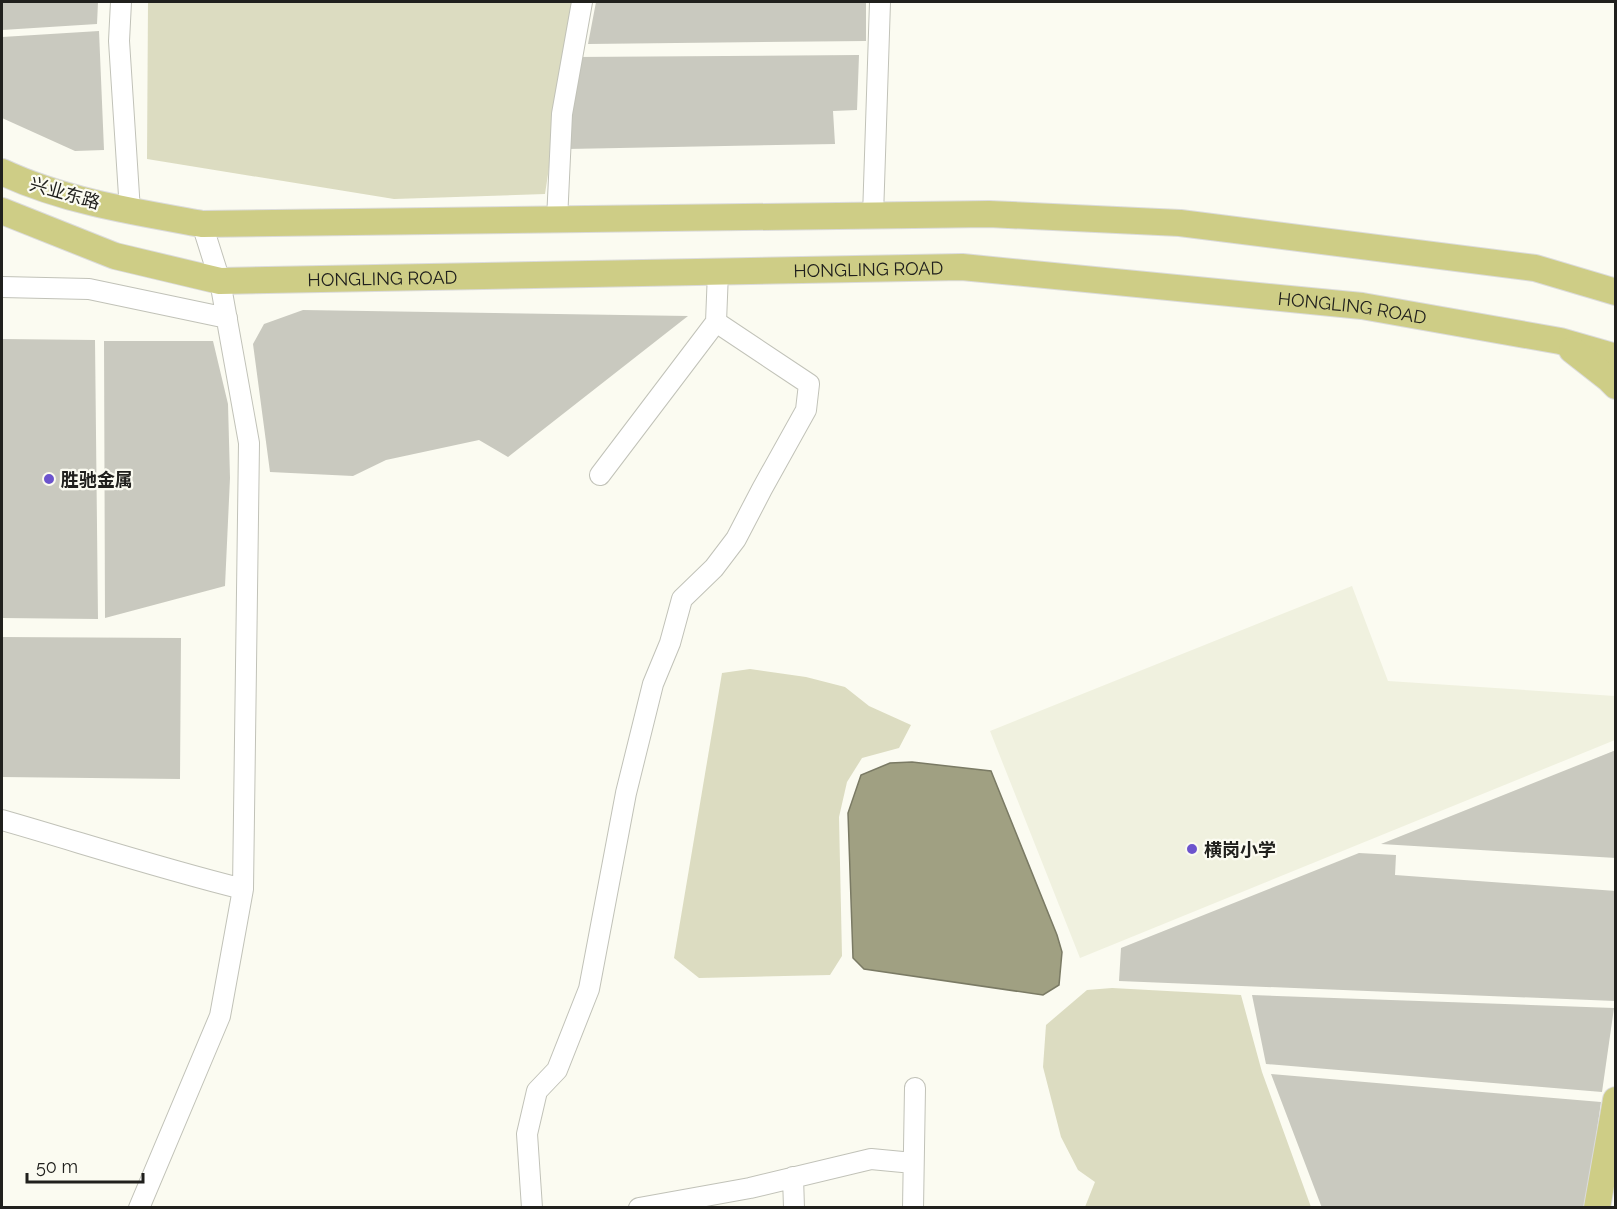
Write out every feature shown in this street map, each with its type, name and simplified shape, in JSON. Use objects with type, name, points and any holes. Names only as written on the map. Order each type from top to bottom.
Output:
[{"type":"main road","name":"兴业东路","points":[[2,172],[28,184],[130,211]]},
{"type":"main road","name":"兴业东路","points":[[2,211],[115,256]]},
{"type":"main road","points":[[130,211],[202,224],[989,214],[1180,223],[1535,268],[1616,292]]},
{"type":"main road","name":"HONGLING ROAD","points":[[115,256],[220,281],[962,267],[1362,306],[1560,340],[1616,357]]},
{"type":"main road","points":[[1560,340],[1616,386]]},
{"type":"main road","points":[[1597,1208],[1616,1100]]},
{"type":"street","points":[[121,2],[119,41],[130,211]]},
{"type":"street","points":[[557,220],[562,114],[582,2]]},
{"type":"street","points":[[873,216],[880,2]]},
{"type":"street","points":[[139,1208],[220,1016],[243,889],[249,443],[220,281],[202,224]]},
{"type":"street","points":[[600,475],[716,322],[718,272]]},
{"type":"street","points":[[2,287],[89,289],[227,318]]},
{"type":"street","points":[[532,1208],[527,1134],[537,1091],[557,1070],[590,989],[626,794],[653,684],[670,643],[682,600],[714,568],[736,539],[806,410],[809,384],[716,322]]},
{"type":"street","points":[[2,820],[177,872],[243,889]]},
{"type":"street","points":[[912,1208],[915,1088]]},
{"type":"street","points":[[639,1208],[750,1188],[871,1159],[913,1163]]},
{"type":"street","points":[[793,1177],[794,1208]]},
{"type":"shaded area","points":[[148,2],[574,2],[545,194],[394,199],[147,159]]},
{"type":"shaded area","name":"横岗小学","points":[[1352,586],[1388,681],[1615,696],[1615,740],[1080,958],[990,731]]},
{"type":"shaded area","points":[[750,669],[806,677],[845,687],[869,706],[911,725],[899,748],[862,758],[847,782],[839,817],[842,956],[830,975],[699,978],[674,958],[722,673]]},
{"type":"shaded area","points":[[912,762],[991,771],[1062,952],[1059,985],[1043,995],[864,969],[853,958],[848,813],[861,775],[890,763]]},
{"type":"shaded area","points":[[1112,988],[1241,995],[1262,1072],[1311,1207],[1085,1207],[1095,1182],[1078,1170],[1061,1137],[1043,1067],[1046,1025],[1087,990]]},
{"type":"building","points":[[2,2],[98,2],[97,24],[2,30]]},
{"type":"building","points":[[596,2],[866,2],[866,41],[588,44]]},
{"type":"building","points":[[99,31],[104,150],[75,151],[2,118],[2,37]]},
{"type":"building","points":[[859,55],[857,110],[833,111],[835,144],[567,149],[574,57]]},
{"type":"building","points":[[303,310],[688,316],[508,457],[479,440],[386,460],[353,476],[270,472],[253,344],[264,324]]},
{"type":"building","name":"胜驰金属","points":[[2,339],[95,340],[98,619],[2,618]]},
{"type":"building","points":[[104,341],[213,341],[228,404],[230,478],[225,586],[105,618]]},
{"type":"building","points":[[2,637],[181,638],[180,779],[2,777]]},
{"type":"building","points":[[1616,750],[1616,858],[1381,844]]},
{"type":"building","points":[[1359,853],[1396,855],[1395,875],[1616,891],[1615,1001],[1119,981],[1121,948]]},
{"type":"building","points":[[1252,995],[1614,1008],[1602,1092],[1266,1064]]},
{"type":"building","points":[[1271,1074],[1601,1102],[1586,1208],[1322,1208]]},
{"type":"place","name":"胜驰金属","points":[[49,479]]},
{"type":"place","name":"横岗小学","points":[[1192,849]]}]
